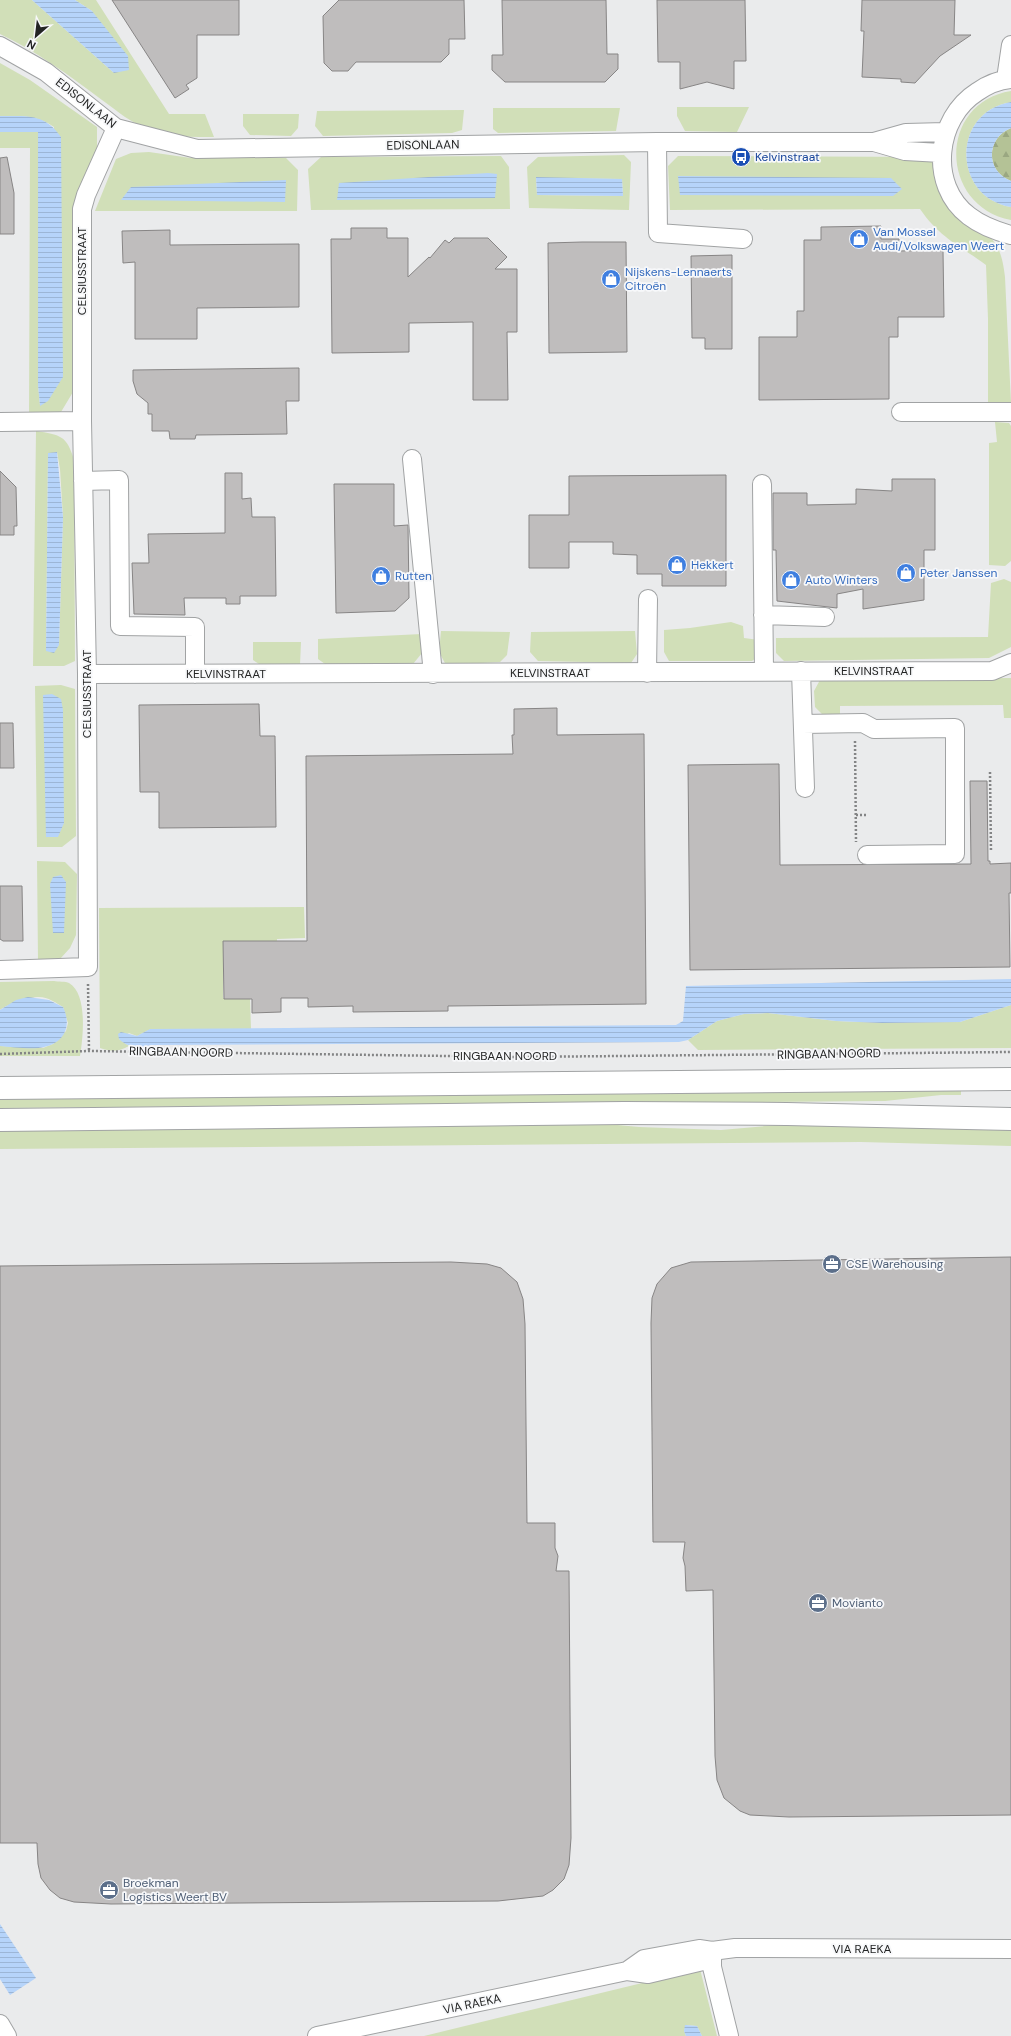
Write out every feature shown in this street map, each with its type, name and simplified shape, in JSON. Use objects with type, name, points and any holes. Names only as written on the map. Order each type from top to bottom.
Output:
[{"type":"main road","points":[[0,1088],[1011,1079]]},
{"type":"main road","points":[[0,1120],[624,1113],[787,1114],[1011,1119]]},
{"type":"street","points":[[1011,45],[1009,79],[986,86],[968,97],[955,113],[945,132],[942,153],[944,176],[953,198],[968,215],[988,228],[1011,239]]},
{"type":"street","name":"EDISONLAAN","points":[[0,46],[46,72],[116,128],[196,149],[657,142],[874,142],[906,133],[945,132]]},
{"type":"street","name":"CELSIUSSTRAAT","points":[[88,967],[87,674],[82,421],[82,209],[86,195],[116,128]]},
{"type":"street","points":[[657,142],[658,232],[743,239]]},
{"type":"street","name":"EDISONLAAN","points":[[874,142],[905,151],[942,153]]},
{"type":"street","points":[[901,412],[1011,412]]},
{"type":"street","points":[[0,422],[82,421]]},
{"type":"street","points":[[412,459],[433,674]]},
{"type":"street","points":[[83,480],[119,480],[120,626],[195,627],[195,674]]},
{"type":"street","points":[[762,484],[764,671]]},
{"type":"street","points":[[647,673],[648,599]]},
{"type":"street","points":[[763,615],[825,617]]},
{"type":"street","name":"KELVINSTRAAT","points":[[87,674],[992,671],[1011,663]]},
{"type":"street","points":[[801,671],[805,788]]},
{"type":"street","points":[[803,724],[863,723],[874,729],[955,728],[955,854],[867,855]]},
{"type":"street","points":[[0,970],[88,967]]},
{"type":"street","name":"VIA RAEKA","points":[[317,2036],[627,1971],[644,1959],[699,1949],[712,1951],[735,1948],[1011,1949]]},
{"type":"street","points":[[712,1951],[712,1967],[729,2036]]},
{"type":"path","points":[[855,723],[856,855],[867,855]]},
{"type":"path","points":[[990,772],[991,852]]},
{"type":"path","points":[[856,815],[867,815]]},
{"type":"path","points":[[88,967],[89,1051]]},
{"type":"path","name":"RINGBAAN NOORD","points":[[0,1054],[89,1051],[520,1057],[1011,1052]]},
{"type":"green space","points":[[0,0],[32,0],[114,73],[92,11],[75,0],[96,0],[169,114],[205,114],[214,137],[190,137],[166,134],[131,121],[52,64],[27,48],[0,34]]},
{"type":"green space","points":[[0,63],[30,80],[97,127],[97,157],[75,200],[72,225],[73,392],[58,417],[29,423],[30,148],[0,148],[0,132],[38,132],[38,385],[40,405],[54,127],[35,118],[0,116]]},
{"type":"green space","points":[[1011,91],[1011,102],[991,109],[977,121],[969,137],[966,154],[969,172],[978,188],[992,200],[1011,207],[1011,220],[987,211],[970,196],[960,176],[956,155],[959,133],[970,114],[987,99]]},
{"type":"green space","points":[[677,107],[749,107],[737,132],[685,131],[677,116]]},
{"type":"green space","points":[[493,108],[620,108],[616,131],[498,133],[493,129]]},
{"type":"green space","points":[[464,110],[462,130],[452,133],[323,136],[315,126],[317,111]]},
{"type":"green space","points":[[243,114],[299,114],[298,128],[291,136],[250,135],[243,126]]},
{"type":"green space","points":[[1011,128],[1011,181],[997,170],[993,162],[992,154],[993,147],[997,139]]},
{"type":"green space","points":[[149,152],[191,158],[286,158],[298,170],[297,211],[95,211],[116,159],[131,153]]},
{"type":"green space","points":[[624,155],[631,162],[629,210],[529,208],[527,167],[538,157]],"holes":[[[536,178],[622,179],[623,196],[537,195]]]},
{"type":"green space","points":[[501,156],[509,167],[510,209],[311,210],[308,169],[321,157]]},
{"type":"green space","points":[[678,156],[933,157],[996,245],[1001,255],[1005,277],[1011,403],[1005,408],[988,406],[988,319],[986,265],[950,240],[927,219],[920,209],[670,210],[668,166]]},
{"type":"green space","points":[[995,422],[1009,423],[1011,426],[1011,561],[1005,566],[989,565],[989,443],[997,442]]},
{"type":"green space","points":[[36,431],[57,435],[65,441],[74,460],[75,661],[64,666],[33,666]],"holes":[[[57,452],[60,469],[63,517],[59,645],[46,651],[48,454]]]},
{"type":"green space","points":[[1004,579],[1011,582],[1011,647],[989,658],[784,661],[776,653],[776,638],[988,637],[991,583]]},
{"type":"green space","points":[[731,622],[743,626],[744,638],[759,640],[761,654],[752,661],[669,661],[664,652],[664,630]]},
{"type":"green space","points":[[441,631],[510,632],[507,655],[500,662],[446,665],[439,652]]},
{"type":"green space","points":[[635,631],[637,654],[631,663],[538,661],[530,652],[531,632]]},
{"type":"green space","points":[[422,634],[422,653],[413,664],[325,664],[318,659],[318,639]]},
{"type":"green space","points":[[253,642],[301,642],[300,665],[259,664],[253,660]]},
{"type":"green space","points":[[1011,678],[1011,718],[1004,718],[1003,705],[840,706],[840,721],[824,716],[815,707],[814,691],[820,680]]},
{"type":"green space","points":[[61,685],[75,689],[76,836],[62,847],[37,847],[35,686]]},
{"type":"green space","points":[[37,861],[65,862],[77,874],[76,935],[70,948],[60,959],[38,961]]},
{"type":"green space","points":[[304,907],[305,938],[277,939],[277,956],[251,943],[223,943],[223,998],[250,998],[251,1029],[151,1029],[137,1036],[129,1033],[119,1039],[129,1046],[121,1049],[111,1051],[100,1048],[99,908]]},
{"type":"green space","points":[[54,981],[69,983],[75,989],[79,997],[83,1017],[80,1056],[0,1056],[0,1046],[43,1048],[53,1044],[66,1031],[68,1023],[63,1007],[52,1000],[42,997],[35,997],[13,1003],[0,1010],[0,982]]},
{"type":"green space","points":[[1011,1005],[1011,1048],[698,1050],[688,1040],[717,1021],[744,1014],[768,1013],[836,1021],[882,1023],[960,1022]]},
{"type":"green space","points":[[961,1088],[961,1095],[941,1095],[885,1101],[0,1108],[0,1096]]},
{"type":"green space","points":[[596,1123],[639,1127],[721,1130],[788,1124],[1011,1128],[1011,1146],[861,1142],[0,1149],[0,1129]]},
{"type":"green space","points":[[700,1969],[717,2036],[702,2036],[697,2026],[686,2025],[684,2031],[686,2036],[424,2036]]},
{"type":"water","points":[[32,0],[75,0],[92,11],[128,56],[129,70],[114,73]]},
{"type":"water","points":[[1011,102],[1011,128],[997,139],[993,147],[992,154],[993,162],[997,170],[1011,181],[1011,207],[992,200],[978,188],[969,172],[966,154],[969,137],[977,121],[991,109]]},
{"type":"water","points":[[0,116],[27,116],[42,120],[55,129],[61,137],[63,377],[48,401],[40,406],[38,385],[38,132],[0,132]]},
{"type":"water","points":[[488,173],[497,174],[495,198],[337,200],[339,183]]},
{"type":"water","points":[[678,176],[891,178],[902,189],[893,196],[680,195]]},
{"type":"water","points":[[536,177],[622,179],[623,196],[537,195]]},
{"type":"water","points":[[286,180],[285,202],[121,200],[131,187]]},
{"type":"water","points":[[57,452],[63,517],[59,645],[54,653],[46,651],[48,453]]},
{"type":"water","points":[[52,694],[61,699],[63,710],[64,823],[58,837],[46,837],[43,695]]},
{"type":"water","points":[[61,875],[66,882],[64,933],[53,933],[50,884],[53,877]]},
{"type":"water","points":[[1011,979],[1011,1005],[960,1022],[882,1023],[836,1021],[768,1013],[744,1014],[717,1021],[688,1040],[679,1042],[151,1045],[138,1047],[130,1046],[122,1042],[119,1039],[118,1034],[121,1032],[137,1036],[150,1029],[676,1025],[683,1021],[686,986]]},
{"type":"water","points":[[28,997],[49,1000],[63,1007],[67,1021],[65,1032],[62,1037],[51,1045],[40,1048],[0,1046],[0,1010],[16,1000]]},
{"type":"water","points":[[0,1924],[36,1978],[10,1995],[0,1979]]},
{"type":"water","points":[[685,2025],[697,2026],[702,2036],[686,2036],[684,2031]]},
{"type":"building","points":[[112,0],[239,0],[239,35],[197,35],[197,78],[186,85],[189,89],[175,98]]},
{"type":"building","points":[[339,0],[464,0],[465,39],[449,39],[449,54],[441,62],[356,62],[348,71],[332,71],[324,63],[323,16]]},
{"type":"building","points":[[502,0],[606,0],[607,54],[618,54],[618,69],[605,82],[505,82],[492,70],[492,55],[503,55]]},
{"type":"building","points":[[657,0],[745,0],[746,61],[734,61],[734,89],[707,82],[680,89],[680,62],[658,62]]},
{"type":"building","points":[[862,0],[955,0],[954,35],[971,35],[940,56],[915,83],[901,82],[901,79],[862,77],[864,31],[861,31]]},
{"type":"building","points":[[7,157],[14,193],[14,234],[0,234],[0,158]]},
{"type":"building","points":[[881,226],[881,239],[899,239],[899,251],[943,250],[944,317],[898,317],[898,337],[889,337],[889,399],[759,400],[759,337],[797,337],[797,311],[804,311],[804,240],[821,240],[821,227]]},
{"type":"building","points":[[351,228],[387,228],[387,238],[408,238],[408,277],[429,257],[430,258],[445,240],[449,243],[454,238],[488,238],[507,257],[495,269],[517,269],[517,332],[507,332],[508,400],[473,400],[473,322],[409,323],[409,352],[332,353],[331,239],[351,239]]},
{"type":"building","points":[[170,230],[170,245],[299,244],[299,307],[197,308],[197,339],[135,339],[135,262],[123,263],[122,231]]},
{"type":"building","points":[[626,242],[627,352],[549,353],[548,243]]},
{"type":"building","points":[[732,255],[732,349],[705,349],[705,338],[692,338],[691,256]]},
{"type":"building","points":[[299,368],[299,401],[286,401],[287,434],[196,435],[195,439],[170,439],[169,431],[152,431],[152,414],[148,414],[148,403],[137,394],[133,381],[133,370]]},
{"type":"building","points":[[0,471],[16,487],[17,526],[14,526],[14,535],[0,535]]},
{"type":"building","points":[[225,473],[242,473],[242,499],[251,498],[252,517],[275,517],[276,596],[240,596],[240,604],[226,604],[226,598],[184,598],[185,615],[134,614],[132,563],[149,563],[148,534],[225,533]]},
{"type":"building","points":[[726,475],[726,586],[662,586],[662,574],[637,574],[637,555],[613,554],[613,542],[569,542],[569,568],[529,568],[529,515],[569,515],[569,476]]},
{"type":"building","points":[[892,479],[935,479],[935,550],[924,550],[924,600],[863,609],[863,589],[837,594],[837,608],[777,601],[776,550],[773,550],[773,493],[807,493],[807,505],[856,504],[856,489],[892,491]]},
{"type":"building","points":[[334,484],[394,484],[394,526],[408,525],[409,598],[395,611],[336,613]]},
{"type":"building","points":[[259,704],[260,736],[275,736],[276,827],[159,828],[159,792],[140,792],[139,705]]},
{"type":"building","points":[[557,708],[557,735],[644,734],[646,1004],[448,1006],[448,1011],[353,1012],[353,1006],[308,1007],[308,998],[281,998],[281,1012],[252,1013],[252,999],[224,999],[223,941],[307,941],[306,756],[513,754],[512,735],[514,735],[514,709]]},
{"type":"building","points":[[0,723],[13,723],[14,768],[0,768]]},
{"type":"building","points":[[779,764],[780,865],[971,864],[970,781],[987,781],[988,861],[990,861],[990,864],[1011,863],[1011,893],[1009,893],[1010,967],[690,970],[688,765]]},
{"type":"building","points":[[0,886],[22,886],[23,941],[3,941],[0,939]]},
{"type":"building","points":[[1011,1257],[1011,1815],[789,1817],[750,1815],[740,1811],[724,1798],[717,1780],[715,1756],[713,1590],[686,1591],[685,1566],[683,1558],[685,1542],[653,1542],[651,1323],[652,1298],[657,1284],[671,1268],[691,1262]]},
{"type":"building","points":[[451,1262],[487,1264],[501,1268],[517,1282],[523,1299],[525,1324],[527,1523],[555,1523],[555,1548],[558,1556],[556,1571],[569,1571],[571,1838],[569,1865],[564,1879],[553,1890],[543,1896],[498,1901],[111,1904],[74,1902],[60,1898],[50,1890],[41,1878],[38,1864],[37,1843],[0,1843],[0,1266]]},
{"type":"place","name":"Kelvinstraat","points":[[741,157]]},
{"type":"place","name":"Van Mossel Audi/Volkswagen Weert","points":[[859,239]]},
{"type":"place","name":"Nijskens-Lennaerts Citroën","points":[[611,279]]},
{"type":"place","name":"Hekkert","points":[[677,565]]},
{"type":"place","name":"Peter Janssen","points":[[906,573]]},
{"type":"place","name":"Rutten","points":[[381,576]]},
{"type":"place","name":"Auto Winters","points":[[791,580]]},
{"type":"place","name":"CSE Warehousing","points":[[832,1264]]},
{"type":"place","name":"Movianto","points":[[818,1603]]},
{"type":"place","name":"Broekman Logistics Weert BV","points":[[109,1890]]}]
